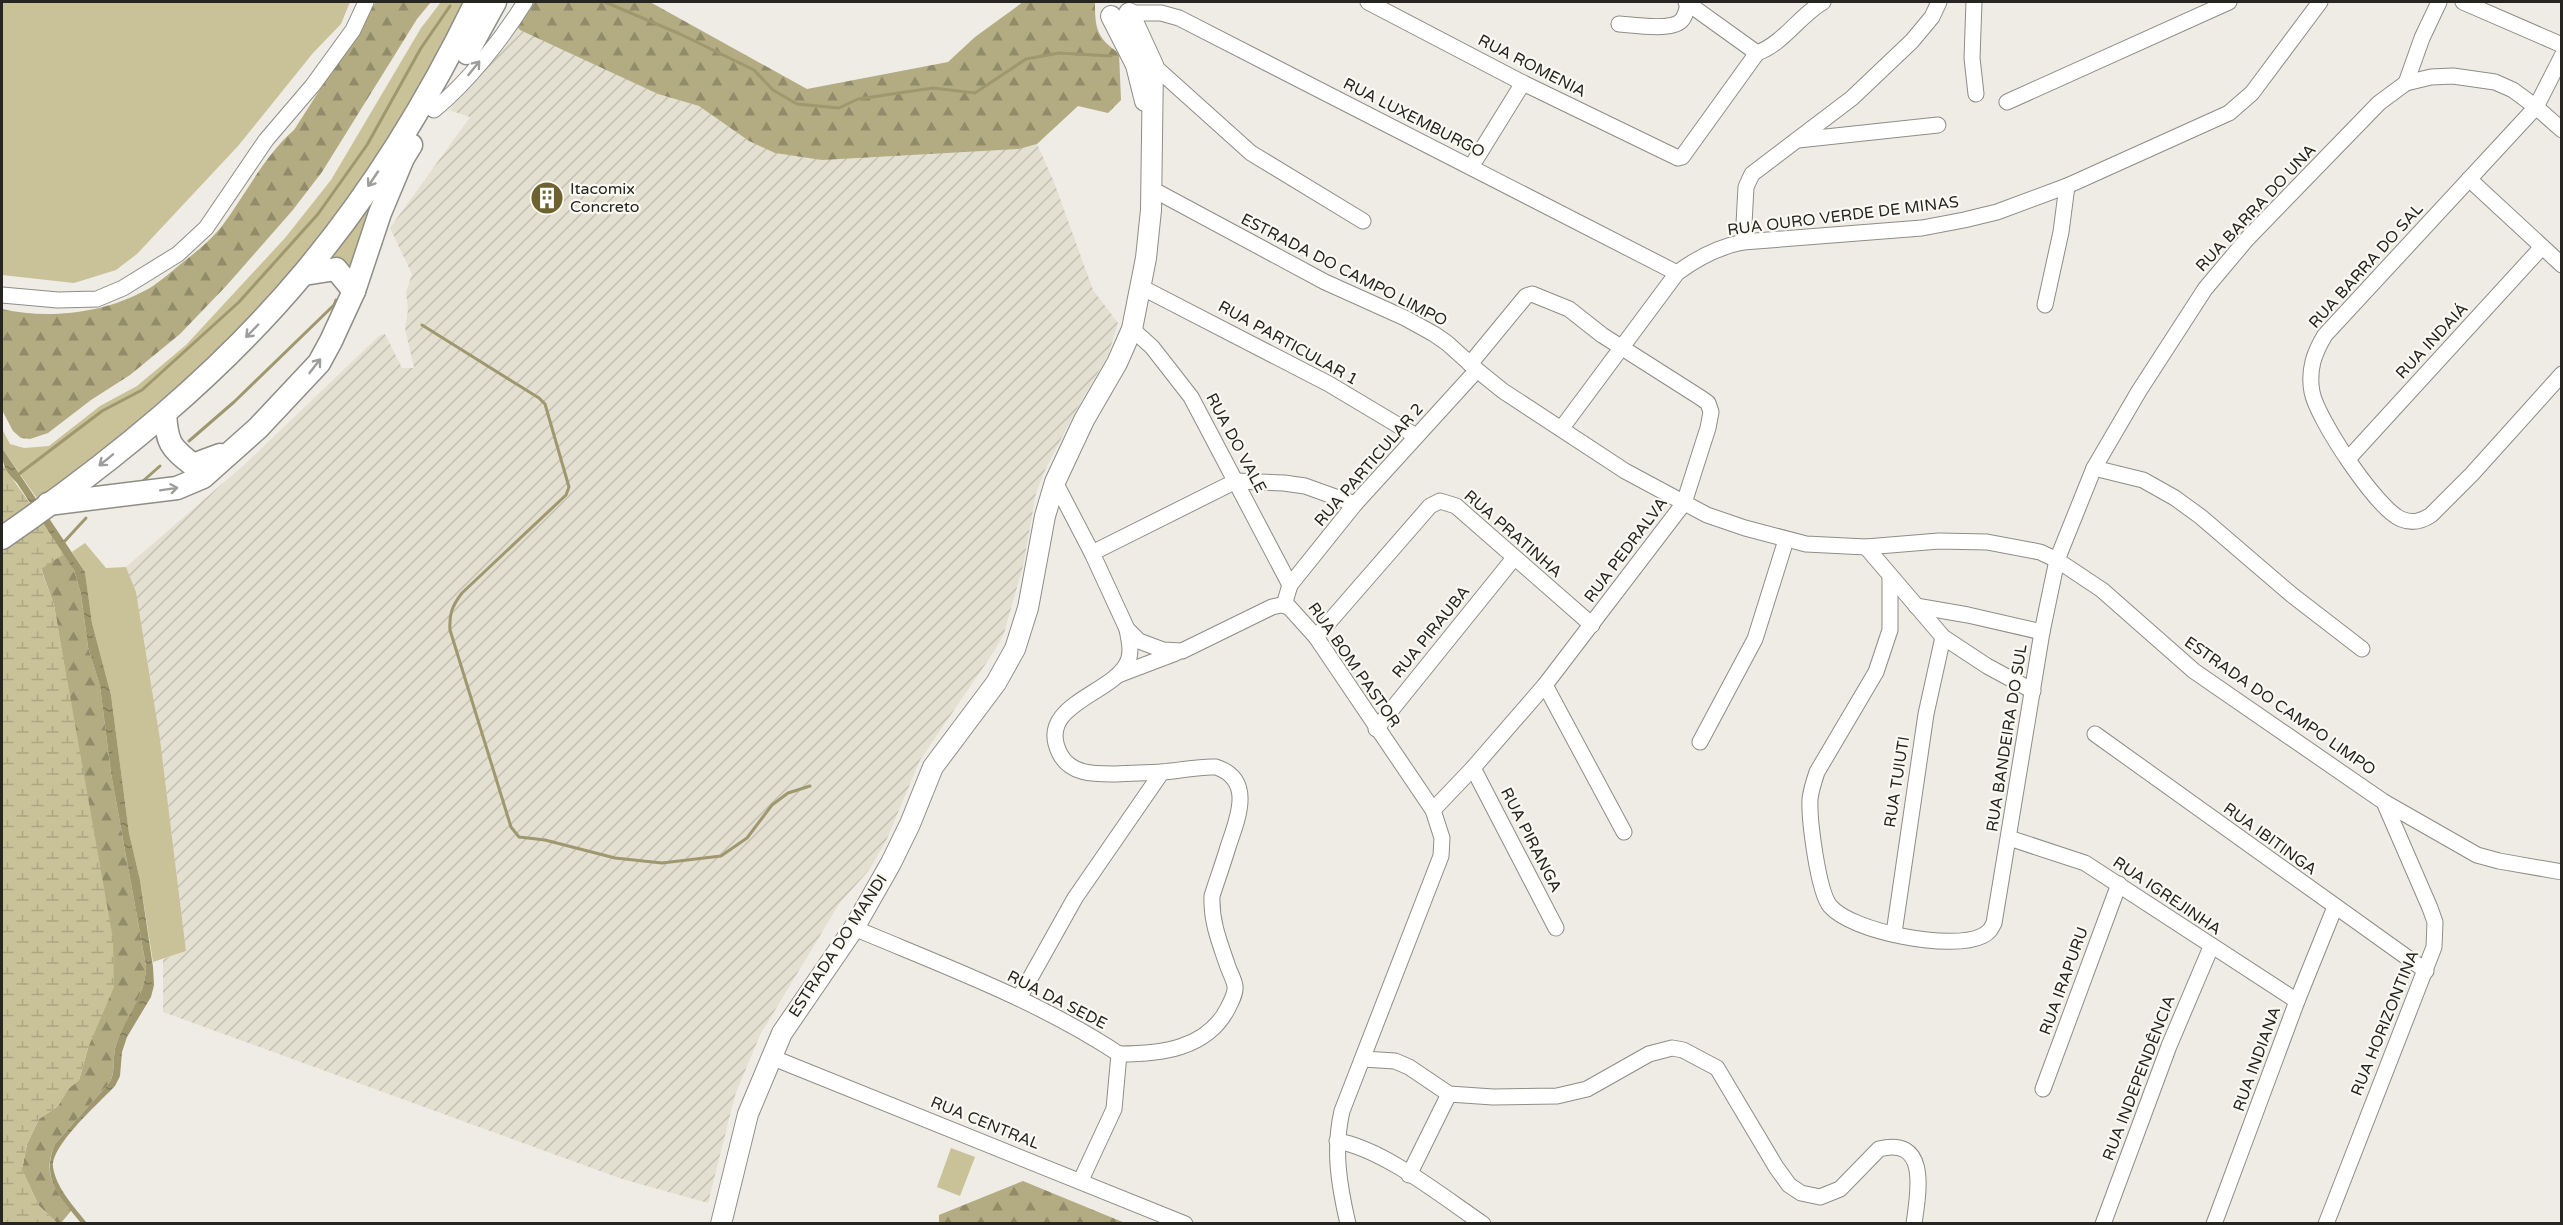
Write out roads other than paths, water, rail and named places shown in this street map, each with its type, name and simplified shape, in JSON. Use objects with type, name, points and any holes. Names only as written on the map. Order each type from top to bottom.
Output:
[{"type":"highway","points":[[2,538],[165,414],[219,364],[304,274],[340,229],[412,121],[448,58],[476,2]]},
{"type":"highway","points":[[42,509],[177,488],[203,477],[258,428],[319,363],[354,291],[373,232],[403,158],[434,110],[495,2]]},
{"type":"highway","points":[[304,274],[336,269],[354,291]]},
{"type":"highway","points":[[165,414],[166,438],[172,448],[193,465],[204,463],[233,450]]},
{"type":"main road","name":"ESTRADA DO MANDI","points":[[721,1224],[748,1114],[782,1033],[854,928],[900,846],[933,767],[996,683],[1015,648],[1028,608],[1042,527],[1055,482],[1084,420],[1124,350],[1132,329],[1146,258],[1152,189],[1154,65],[1116,7]]},
{"type":"main road","name":"ESTRADA DO MANDI","points":[[1116,7],[1140,75],[1153,141]]},
{"type":"street","points":[[2,295],[58,300],[97,299],[123,288],[178,255],[206,228],[266,140],[313,85],[353,30],[366,2]]},
{"type":"street","points":[[434,110],[452,95],[508,28],[525,2]]},
{"type":"street","name":"RUA ROMENIA","points":[[1368,2],[1523,83],[1678,158],[1682,157],[1756,52]]},
{"type":"street","points":[[1619,24],[1650,27],[1675,24],[1683,18],[1687,2],[1756,52],[1774,45],[1801,17],[1823,2]]},
{"type":"street","points":[[1743,242],[1748,180],[1762,166],[1852,98],[1896,57],[1932,17],[1939,2]]},
{"type":"street","points":[[1974,2],[1972,58],[1976,93]]},
{"type":"street","points":[[2007,102],[2229,2]]},
{"type":"street","name":"RUA OURO VERDE DE MINAS","points":[[1561,429],[1677,273],[1710,252],[1743,242],[1922,228],[1997,212],[2067,186],[2229,113],[2252,93],[2319,2]]},
{"type":"street","points":[[2406,82],[2422,38],[2439,2]]},
{"type":"street","points":[[2463,2],[2562,45]]},
{"type":"street","name":"RUA LUXEMBURGO","points":[[1116,7],[1161,13],[1179,18],[1677,273]]},
{"type":"street","name":"RUA BARRA DO SAL","points":[[2562,56],[2536,106],[2325,335],[2313,358],[2311,370],[2312,394],[2331,434],[2389,512],[2409,522],[2425,519],[2472,474],[2562,374]]},
{"type":"street","points":[[1154,65],[1251,153],[1362,221]]},
{"type":"street","name":"RUA BARRA DO UNA","points":[[2057,560],[2094,468],[2155,364],[2205,289],[2247,239],[2379,103],[2406,82],[2431,77],[2473,77],[2495,82],[2513,90],[2536,106],[2562,130]]},
{"type":"street","points":[[1471,167],[1523,83]]},
{"type":"street","points":[[1798,140],[1938,125]]},
{"type":"street","points":[[2469,179],[2562,265]]},
{"type":"street","points":[[2045,305],[2061,232],[2067,186]]},
{"type":"street","name":"ESTRADA DO CAMPO LIMPO","points":[[1152,189],[1305,272],[1413,322],[1447,343],[1473,367],[1561,429],[1626,471],[1684,503],[1726,522],[1806,544],[1866,547],[1939,541],[1987,542],[2040,552],[2057,560],[2102,590],[2194,671],[2384,802],[2477,855],[2562,872]]},
{"type":"street","name":"RUA INDAIÁ","points":[[2348,459],[2542,248]]},
{"type":"street","name":"RUA PARTICULAR 1","points":[[1141,287],[1329,384],[1416,436]]},
{"type":"street","name":"RUA PEDRALVA","points":[[1433,810],[1545,685],[1684,503],[1708,428],[1710,407],[1701,398],[1622,348],[1560,304],[1532,294],[1524,299]]},
{"type":"street","name":"RUA PARTICULAR 2","points":[[1290,585],[1355,504],[1416,436],[1473,367],[1524,299]]},
{"type":"street","name":"RUA DO VALE","points":[[1132,329],[1152,347],[1191,397],[1290,585]]},
{"type":"street","points":[[2094,468],[2143,480],[2175,498],[2362,649]]},
{"type":"street","points":[[1092,553],[1236,481],[1305,486],[1355,504]]},
{"type":"street","points":[[1055,482],[1092,553],[1127,629],[1139,641],[1150,647],[1182,651]]},
{"type":"street","name":"RUA PRATINHA","points":[[1316,637],[1430,506],[1440,501],[1456,506],[1592,625]]},
{"type":"street","points":[[1700,742],[1755,639],[1786,540]]},
{"type":"street","points":[[1866,547],[1943,637],[1987,666],[2033,690]]},
{"type":"street","name":"RUA PIRAUBA","points":[[1376,729],[1514,558]]},
{"type":"street","name":"RUA BANDEIRA DO SUL","points":[[1894,933],[1927,940],[1966,940],[1982,936],[1990,930],[1994,922],[2042,632],[2057,560]]},
{"type":"street","points":[[1890,577],[1890,630],[1876,672],[1816,772],[1810,799],[1812,831],[1822,890],[1830,906],[1848,919],[1894,933]]},
{"type":"street","points":[[1284,605],[1290,585]]},
{"type":"street","name":"RUA BOM PASTOR","points":[[1119,1054],[1163,1052],[1189,1044],[1209,1033],[1225,1013],[1235,989],[1215,929],[1211,908],[1212,896],[1240,812],[1240,795],[1237,783],[1226,771],[1216,767],[1162,772],[1087,773],[1068,765],[1059,752],[1055,735],[1062,716],[1118,675],[1182,651],[1272,607],[1284,605],[1296,612],[1316,637],[1376,729],[1433,810],[1442,838],[1441,856],[1342,1111],[1336,1165],[1348,1224]]},
{"type":"street","points":[[1916,606],[1960,613],[2042,632]]},
{"type":"street","points":[[1118,675],[1129,658],[1127,629]]},
{"type":"street","name":"RUA TUIUTI","points":[[1894,933],[1926,714],[1943,637]]},
{"type":"street","points":[[1545,685],[1624,832]]},
{"type":"street","name":"RUA IBITINGA","points":[[2095,734],[2426,971]]},
{"type":"street","name":"RUA PIRANGA","points":[[1473,768],[1556,927]]},
{"type":"street","points":[[1019,998],[1075,898],[1162,772]]},
{"type":"street","name":"RUA HORIZONTINA","points":[[2326,1224],[2434,947],[2435,922],[2384,802]]},
{"type":"street","name":"RUA IGREJINHA","points":[[2009,838],[2085,863],[2211,947],[2297,1000]]},
{"type":"street","name":"RUA IRAPURU","points":[[2043,1089],[2119,884]]},
{"type":"street","name":"RUA INDIANA","points":[[2214,1224],[2297,1000],[2335,908]]},
{"type":"street","name":"RUA DA SEDE","points":[[854,928],[1019,998],[1083,1030],[1119,1054]]},
{"type":"street","name":"RUA INDEPENDÊNCIA","points":[[2103,1224],[2169,1046],[2211,947]]},
{"type":"street","points":[[1363,1059],[1380,1058],[1395,1061],[1409,1067],[1449,1094],[1493,1097],[1571,1094],[1587,1089],[1649,1054],[1672,1048],[1683,1050],[1717,1068],[1776,1167],[1789,1185],[1801,1193],[1820,1197],[1840,1189],[1879,1149],[1900,1147],[1907,1151],[1917,1169],[1919,1186],[1914,1224]]},
{"type":"street","points":[[1081,1180],[1114,1109],[1119,1054]]},
{"type":"street","name":"RUA CENTRAL","points":[[771,1057],[1081,1180],[1185,1224]]},
{"type":"street","points":[[1409,1175],[1449,1094]]},
{"type":"street","points":[[1337,1141],[1365,1150],[1409,1175],[1483,1224]]},
{"type":"water","points":[[2,448],[85,572],[92,623],[111,695],[129,833],[140,880],[153,967],[154,985],[151,997],[127,1037],[122,1052],[120,1076],[115,1086],[68,1136],[54,1158],[53,1167],[58,1182],[87,1223],[81,1223],[55,1187],[51,1178],[51,1156],[55,1144],[110,1082],[116,1045],[143,987],[146,966],[111,773],[100,686],[88,647],[81,594],[74,570],[7,471]]},
{"type":"waterway","points":[[605,2],[680,34],[754,70],[773,90],[797,104],[839,108],[858,99],[933,88],[975,93],[1026,59],[1059,53],[1111,56]]},
{"type":"waterway","points":[[19,474],[102,411],[142,390],[239,302],[318,214],[367,145],[421,48],[450,6]]},
{"type":"waterway","points":[[189,441],[234,402],[334,305],[336,300]]},
{"type":"waterway","points":[[422,325],[539,398],[545,404],[569,487],[566,495],[462,593],[454,606],[450,619],[450,630],[511,827],[519,837],[545,840],[615,858],[662,863],[721,856],[747,838],[772,805],[788,793],[810,786]]},
{"type":"waterway","points":[[143,481],[160,466]]},
{"type":"waterway","points":[[63,543],[86,518]]},
{"type":"place","name":"Itacomix Concreto","points":[[547,198]]}]
